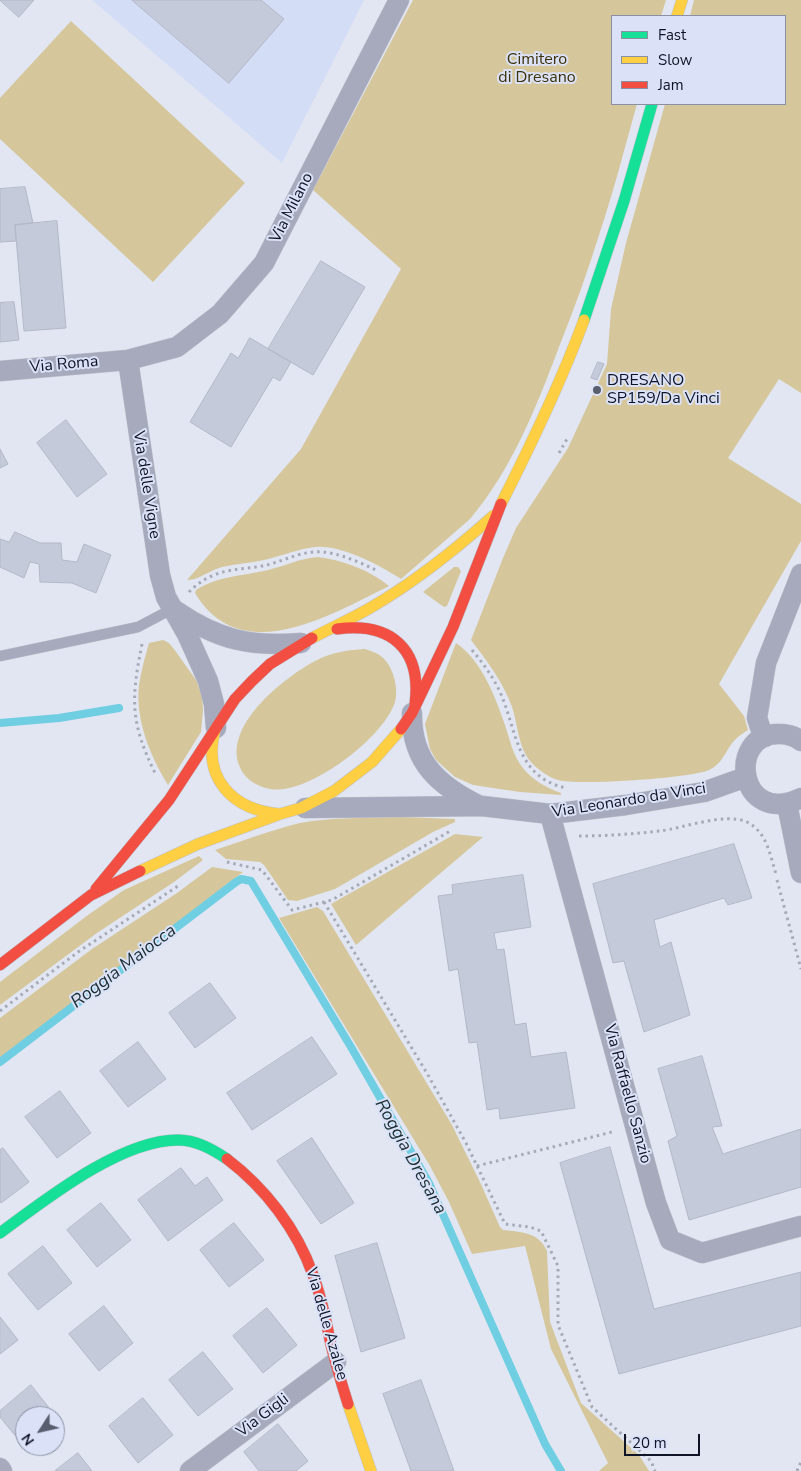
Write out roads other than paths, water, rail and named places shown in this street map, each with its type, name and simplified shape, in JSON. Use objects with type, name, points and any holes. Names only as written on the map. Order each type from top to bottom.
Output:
[{"type":"street","name":"Via Milano","points":[[128,360],[177,346],[220,314],[264,264],[399,0]]},
{"type":"street","points":[[677,15],[682,0]]},
{"type":"street","points":[[0,965],[91,895],[198,844],[301,808],[334,791],[364,769],[398,734],[412,713],[453,627],[496,514],[539,430],[565,371],[600,276],[652,105]]},
{"type":"street","name":"Via Roma","points":[[0,371],[128,360]]},
{"type":"street","name":"Via delle Vigne","points":[[128,360],[160,575],[166,597],[187,634],[212,694],[216,715],[216,728]]},
{"type":"street","points":[[91,895],[169,800],[236,698],[258,674],[278,658],[309,639],[370,609],[404,588],[444,560],[496,514]]},
{"type":"street","points":[[764,737],[757,718],[766,663],[801,574]]},
{"type":"street","points":[[172,609],[197,624],[228,638],[254,644],[309,639],[344,627],[376,629],[383,632],[398,642],[410,659],[416,677],[417,693],[412,713]]},
{"type":"street","name":"Via Leonardo da Vinci","points":[[412,713],[413,734],[425,764],[451,790],[482,806]]},
{"type":"street","points":[[216,728],[211,754],[212,764],[225,790],[239,802],[256,811],[280,814]]},
{"type":"street","points":[[801,741],[786,734],[774,734],[764,737],[750,750],[745,763],[746,778],[753,792],[763,800],[774,804],[794,801],[801,873]]},
{"type":"street","name":"Via Leonardo da Vinci","points":[[301,808],[482,806],[550,814],[626,805],[704,792],[746,778]]},
{"type":"street","name":"Via Raffaello Sanzio","points":[[550,814],[656,1203],[670,1240],[702,1253],[801,1226]]},
{"type":"street","name":"Via delle Azalee","points":[[0,1233],[90,1171],[115,1158],[146,1146],[166,1141],[181,1140],[197,1143],[218,1153],[248,1177],[289,1226],[301,1247],[316,1282],[336,1362],[371,1471]]},
{"type":"street","name":"Via Gigli","points":[[190,1471],[336,1362]]},
{"type":"lane","points":[[0,656],[138,627],[172,609]]},
{"type":"waterway","name":"Roggia Dresana","points":[[0,723],[59,718],[119,708]]},
{"type":"waterway","name":"Roggia Dresana","points":[[0,1062],[236,882],[241,879],[251,881],[351,1047],[429,1183],[545,1444],[561,1471]]},
{"type":"place","name":"DRESANO SP159/Da Vinci","points":[[597,390]]},
{"type":"park label","name":"Cimitero di Dresano","points":[[537,69]]},
{"type":"water label","name":"Roggia Maiocca","points":[[124,967]]}]
